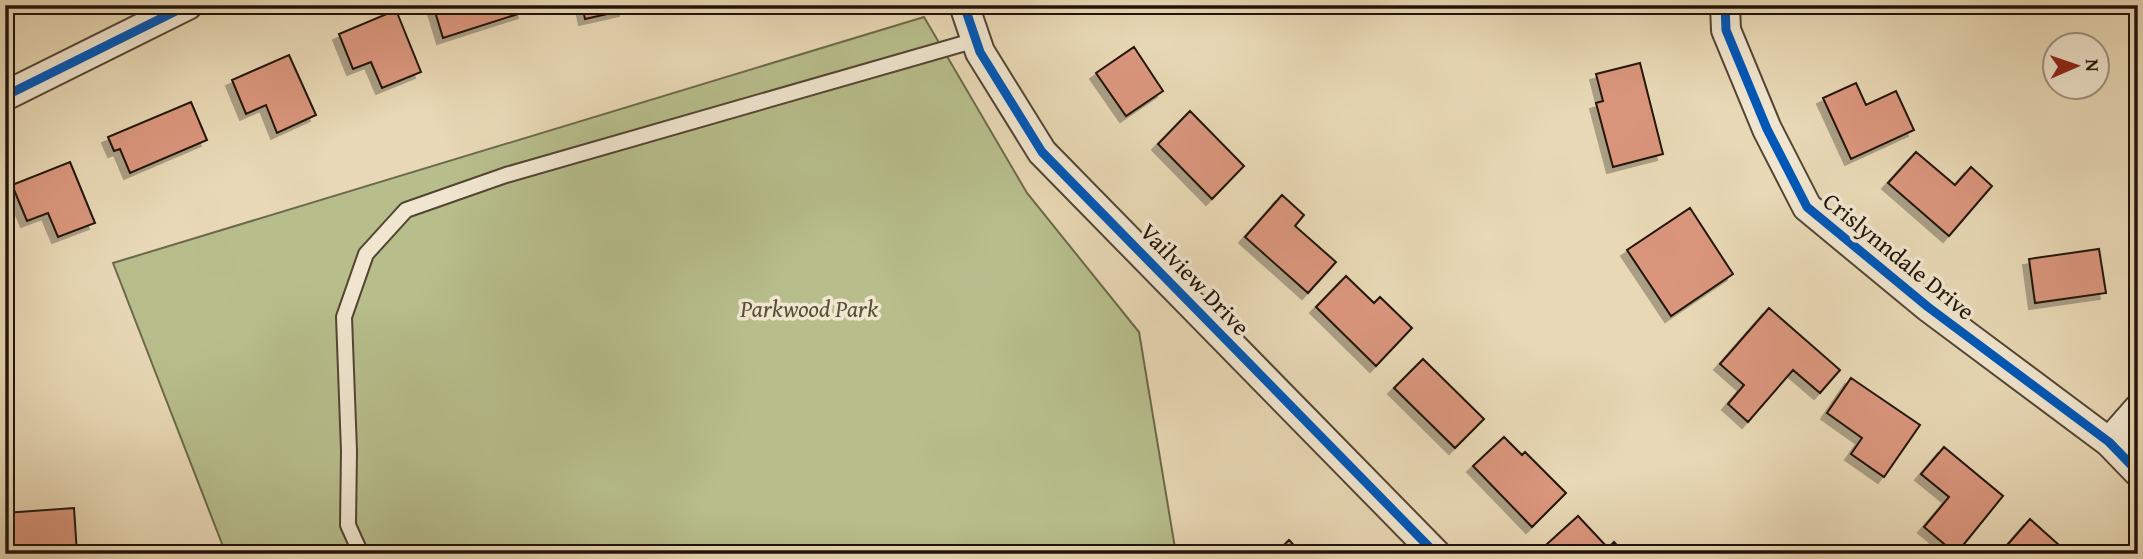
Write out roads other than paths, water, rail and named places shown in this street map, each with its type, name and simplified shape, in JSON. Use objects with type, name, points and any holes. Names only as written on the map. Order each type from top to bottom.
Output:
[{"type":"street","points":[[5,96],[188,5]]},
{"type":"street","name":"Vailview Drive","points":[[964,5],[980,52],[1042,152],[1437,554]]},
{"type":"street","name":"Crislynndale Drive","points":[[1725,5],[1726,30],[1767,129],[1807,207],[1928,307],[2109,442],[2138,472]]},
{"type":"street","points":[[2109,442],[2138,409]]},
{"type":"lane","points":[[361,554],[348,525],[349,451],[344,317],[366,254],[406,210],[506,175],[976,40]]},
{"type":"park label","name":"Parkwood Park","points":[[809,308]]}]
